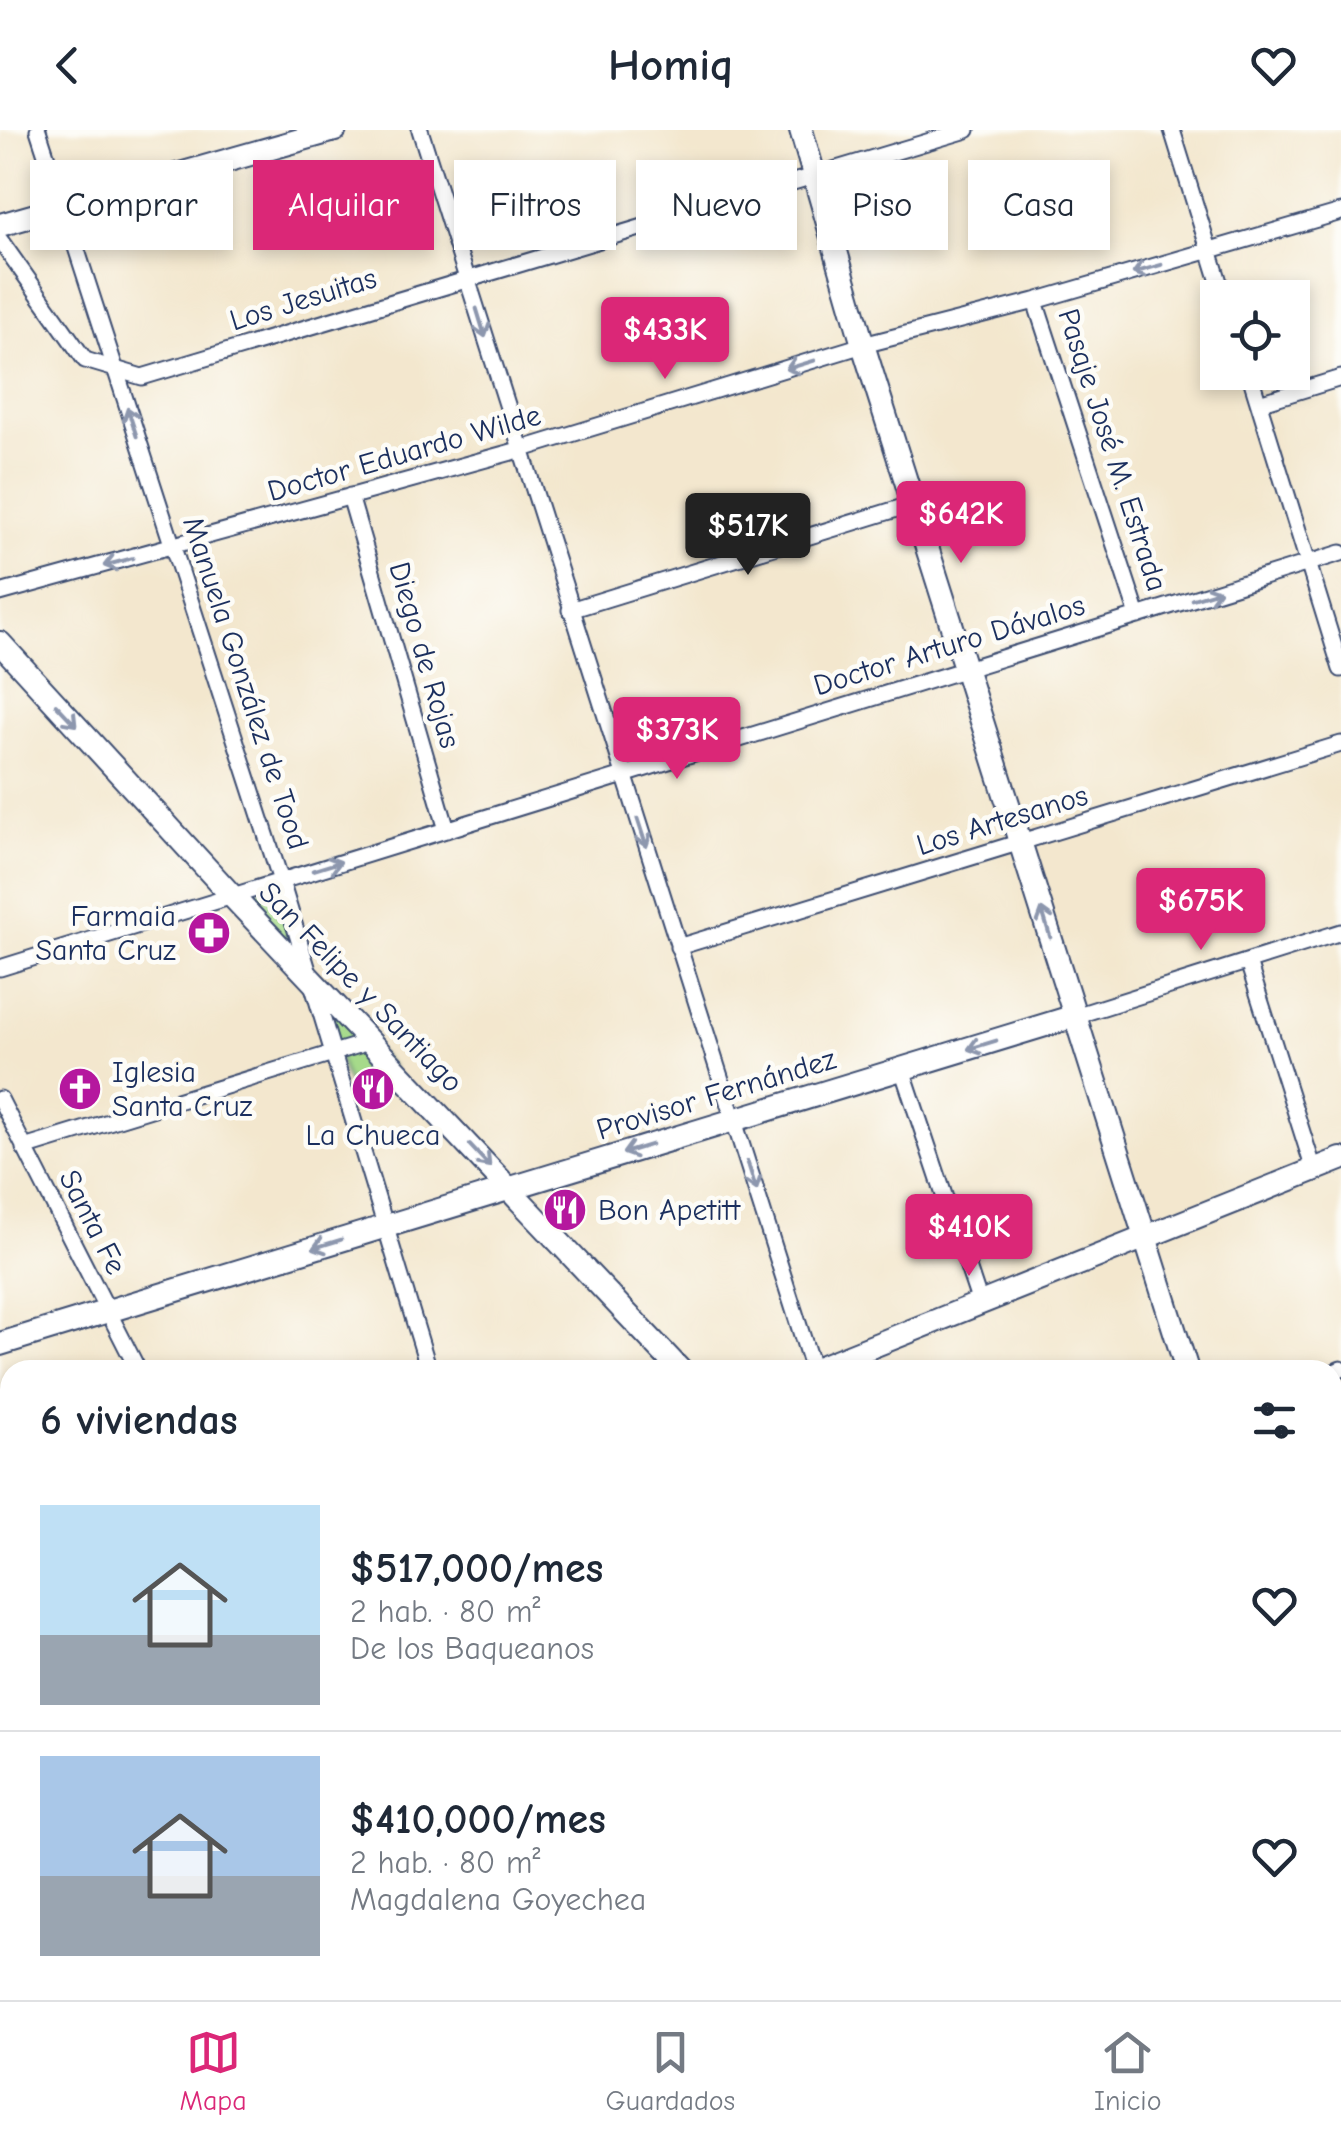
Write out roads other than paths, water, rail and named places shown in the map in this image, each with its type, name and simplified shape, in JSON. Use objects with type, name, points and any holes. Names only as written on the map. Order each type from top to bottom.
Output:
[{"type":"street","name":"Manuela González de Tood","points":[[38,130],[47,160]]},
{"type":"street","points":[[230,160],[335,130]]},
{"type":"street","points":[[420,130],[810,1360]]},
{"type":"street","points":[[801,130],[863,345],[1184,1360]]},
{"type":"street","name":"Los Jesuitas","points":[[115,370],[142,377],[968,130]]},
{"type":"street","points":[[1172,130],[1218,280]]},
{"type":"street","name":"Doctor Eduardo Wilde","points":[[0,593],[519,450],[863,345],[1036,301],[1341,212]]},
{"type":"street","points":[[0,226],[30,217]]},
{"type":"street","points":[[0,240],[85,360],[115,370]]},
{"type":"street","name":"Manuela González de Tood","points":[[76,250],[281,880],[426,1360]]},
{"type":"street","name":"Pasaje José M. Estrada","points":[[1036,301],[1138,616]]},
{"type":"street","points":[[1259,403],[1341,378]]},
{"type":"street","points":[[1255,390],[1341,668]]},
{"type":"street","name":"Diego de Rojas","points":[[350,496],[447,830]]},
{"type":"street","points":[[570,610],[913,504]]},
{"type":"street","name":"Doctor Arturo Dávalos","points":[[0,968],[1341,554]]},
{"type":"street","name":"San Felipe y Santiago","points":[[0,643],[232,896],[671,1360]]},
{"type":"street","name":"Los Artesanos","points":[[678,947],[1341,744]]},
{"type":"street","name":"Provisor Fernández","points":[[0,1344],[1341,932]]},
{"type":"street","points":[[1248,962],[1314,1170]]},
{"type":"street","points":[[24,1148],[372,1041]]},
{"type":"street","points":[[902,1069],[980,1303]]},
{"type":"street","name":"Santa Fe","points":[[0,1099],[133,1360]]},
{"type":"street","points":[[838,1360],[1341,1158]]},
{"type":"place","name":"Farmaia Santa Cruz","points":[[209,933]]},
{"type":"place","name":"Iglesia Santa Cruz","points":[[80,1089]]},
{"type":"place","name":"La Chueca","points":[[373,1089]]},
{"type":"place","name":"Bon Apetitt","points":[[565,1210]]}]
